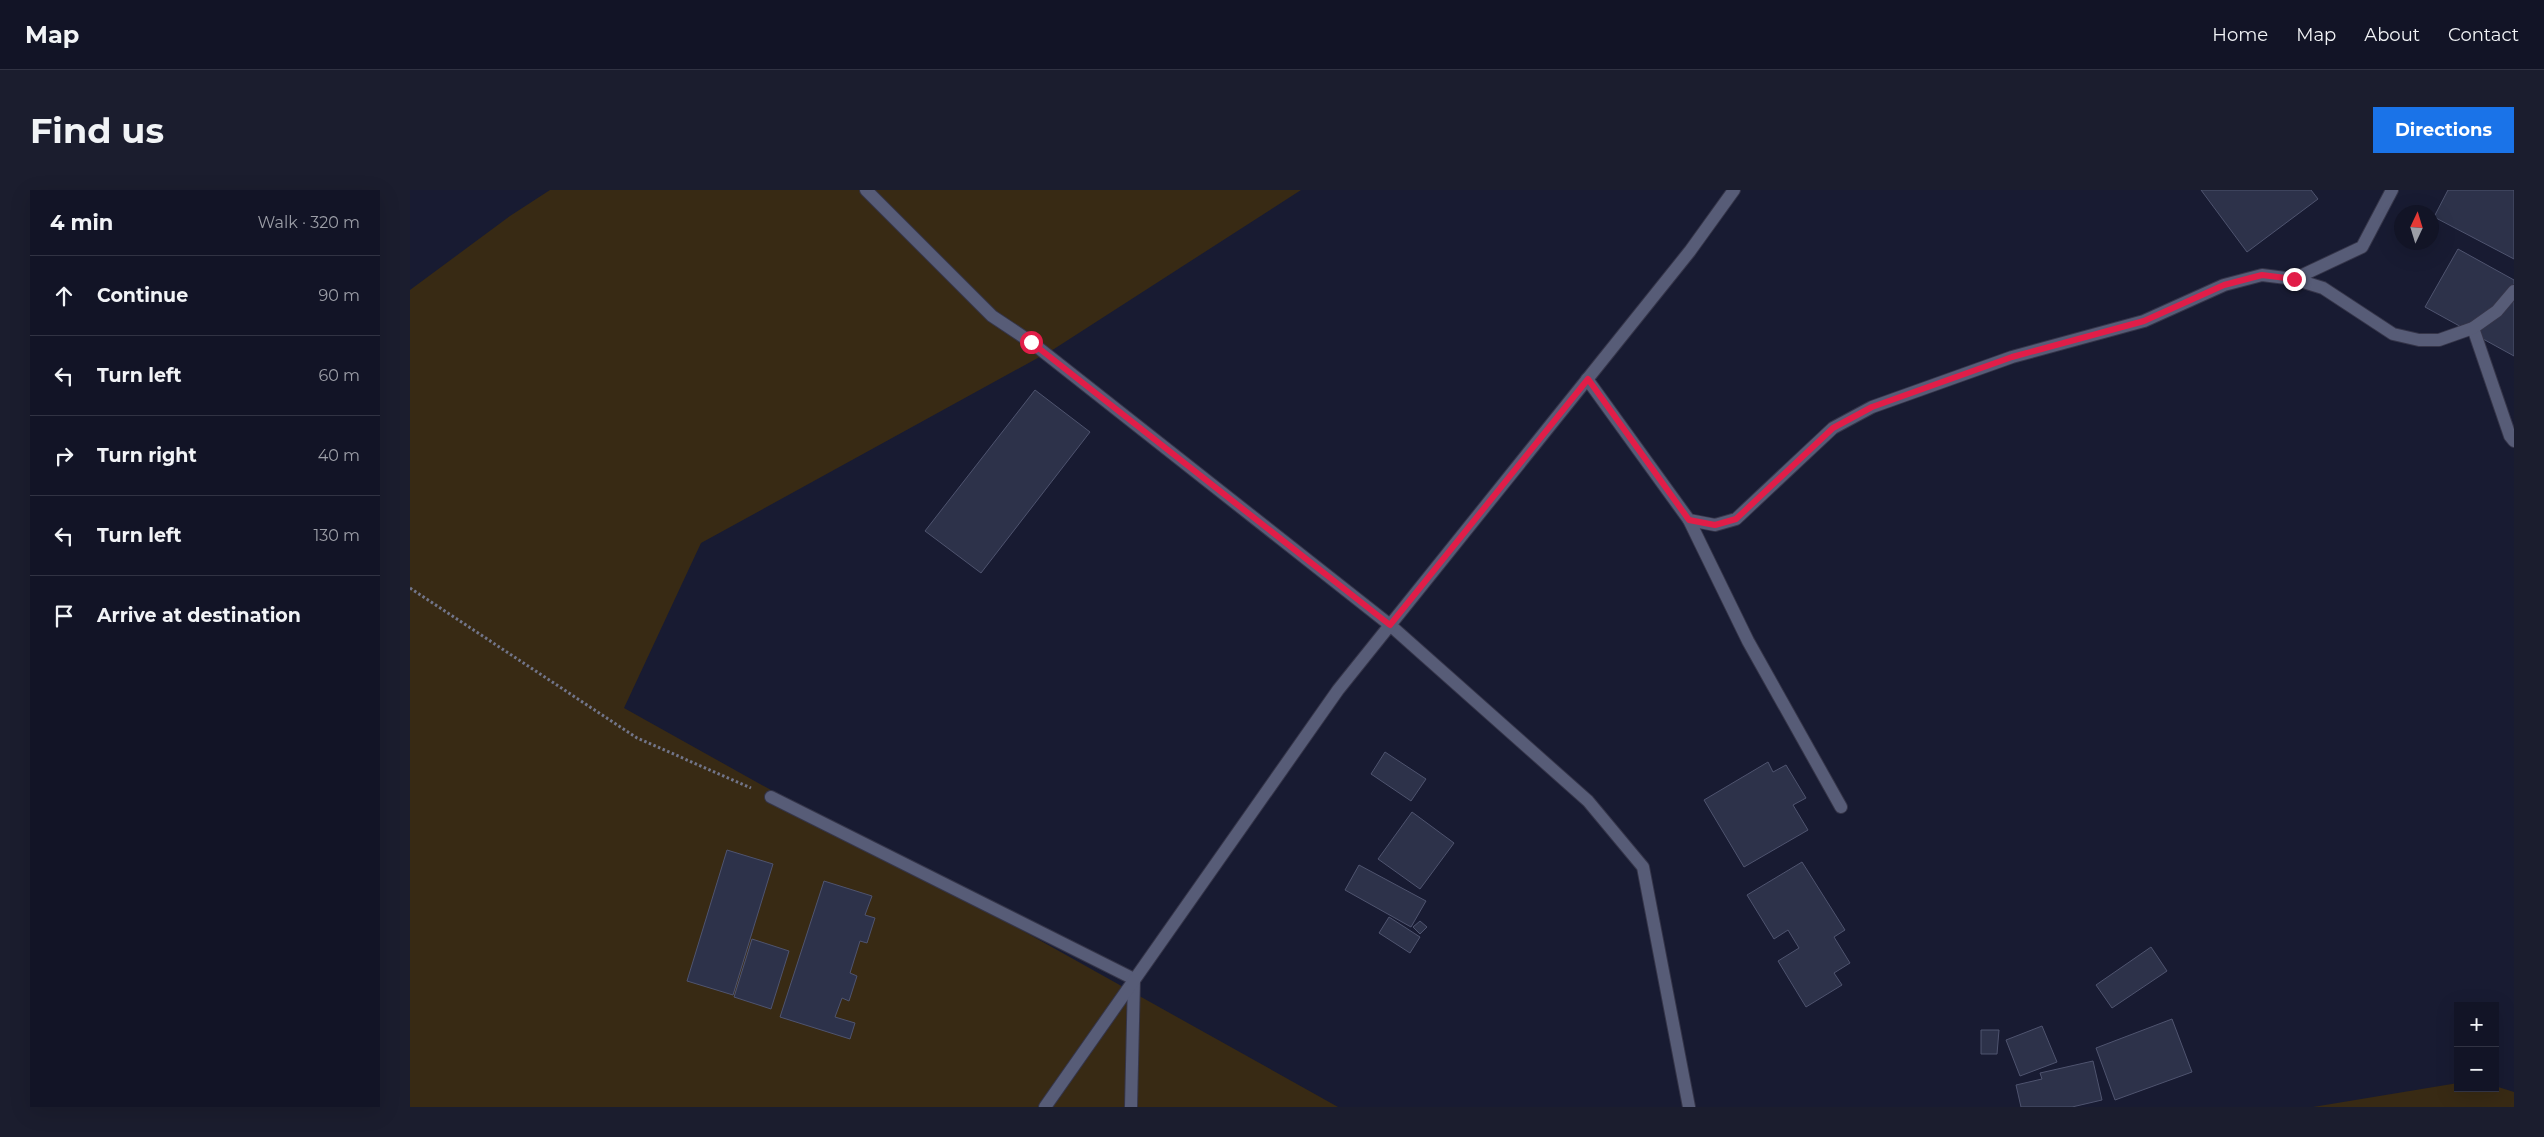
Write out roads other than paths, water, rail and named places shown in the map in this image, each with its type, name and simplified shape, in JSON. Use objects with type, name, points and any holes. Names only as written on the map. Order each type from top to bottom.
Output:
[{"type":"street","points":[[866,190],[992,316],[1031,342],[1390,625],[1588,801],[1643,867],[1689,1107]]},
{"type":"street","points":[[1045,1107],[1338,690],[1690,251],[1734,190]]},
{"type":"street","points":[[2294,279],[2362,247],[2392,190]]},
{"type":"street","points":[[1689,520],[1715,525],[1736,519],[1833,428],[1872,407],[2012,357],[2144,321],[2224,285],[2262,275],[2294,279],[2323,288],[2394,334],[2419,340],[2439,340],[2473,328],[2497,312],[2514,291]]},
{"type":"street","points":[[2473,328],[2510,436],[2514,441]]},
{"type":"street","points":[[1588,379],[1689,520],[1748,641],[1841,807]]},
{"type":"street","points":[[771,797],[1134,979]]},
{"type":"street","points":[[1131,1107],[1134,979]]}]
